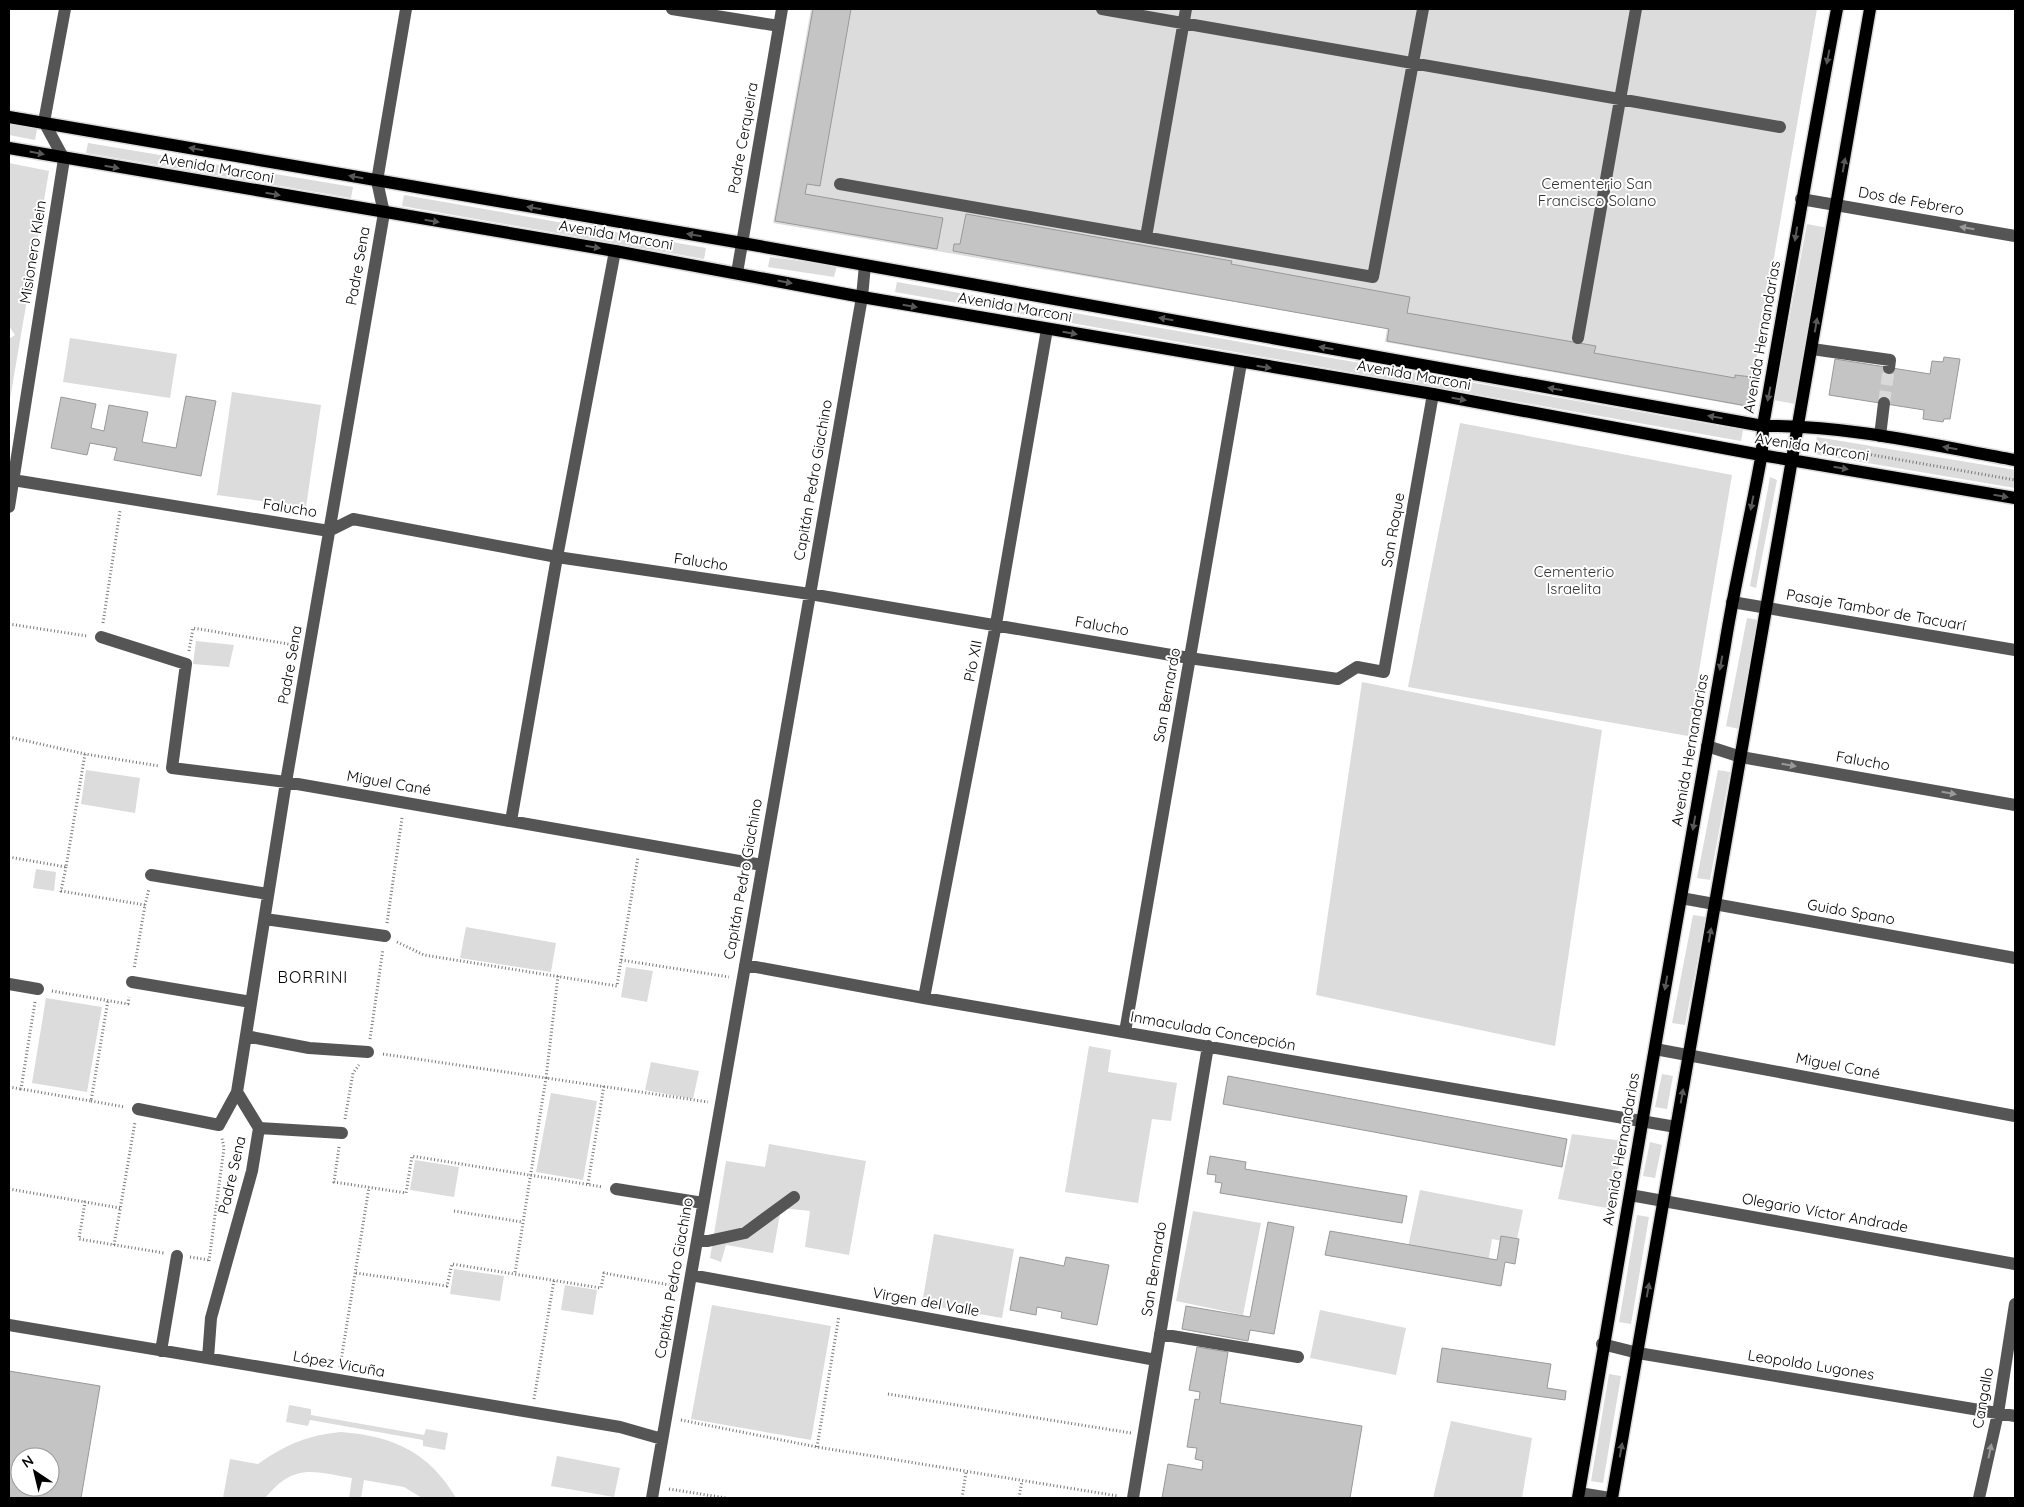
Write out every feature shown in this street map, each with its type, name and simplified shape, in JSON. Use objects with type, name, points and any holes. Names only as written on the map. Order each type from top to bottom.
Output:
[{"type":"main road","name":"Avenida Hernandarias","points":[[1578,1495],[1602,1344],[1630,1195],[1732,602],[1761,455],[1763,426],[1776,360],[1801,198],[1837,9]]},
{"type":"main road","points":[[1611,1498],[1638,1353],[1766,608],[1800,425],[1870,9]]},
{"type":"main road","name":"Avenida Marconi","points":[[9,117],[742,243],[1763,426],[1800,425],[1880,436],[2015,460]]},
{"type":"main road","name":"Avenida Marconi","points":[[9,148],[64,159],[615,251],[1047,330],[1433,394],[1761,455],[2015,498]]},
{"type":"street","points":[[64,159],[44,122],[65,9]]},
{"type":"street","name":"Padre Sena","points":[[208,1358],[211,1318],[252,1171],[260,1128],[237,1092],[286,782],[384,213],[377,181],[406,9]]},
{"type":"street","points":[[672,9],[779,26]]},
{"type":"street","name":"Padre Cerqueira","points":[[737,273],[782,9]]},
{"type":"street","points":[[1102,9],[1780,127]]},
{"type":"street","points":[[1146,237],[1186,9]]},
{"type":"street","points":[[840,184],[1373,276],[1423,9]]},
{"type":"street","points":[[1578,338],[1636,9]]},
{"type":"street","name":"Misionero Klein","points":[[9,506],[64,159]]},
{"type":"street","name":"Dos de Febrero","points":[[1801,198],[2015,236]]},
{"type":"street","points":[[511,821],[557,557],[615,251]]},
{"type":"street","name":"Capitán Pedro Giachino","points":[[653,1492],[862,297],[865,265]]},
{"type":"street","name":"Pío XII","points":[[924,998],[996,624],[1047,330]]},
{"type":"street","points":[[1812,348],[1890,360],[1889,368]]},
{"type":"street","name":"San Bernardo","points":[[1125,1032],[1242,363]]},
{"type":"street","name":"San Roque","points":[[1384,672],[1433,394]]},
{"type":"street","points":[[1880,436],[1884,403]]},
{"type":"street","name":"Falucho","points":[[13,480],[123,496],[329,531],[353,519],[557,557],[810,594],[1189,658],[1338,679],[1357,666],[1384,672]]},
{"type":"street","name":"Pasaje Tambor de Tacuarí","points":[[1732,602],[2015,650]]},
{"type":"street","points":[[102,638],[186,664],[172,768]]},
{"type":"street","name":"Falucho","points":[[1707,746],[1741,756],[2015,805]]},
{"type":"street","name":"Miguel Cané","points":[[172,768],[286,782],[762,865]]},
{"type":"street","points":[[151,875],[268,894]]},
{"type":"street","name":"Guido Spano","points":[[1681,898],[2015,958]]},
{"type":"street","points":[[265,919],[385,936]]},
{"type":"street","name":"Inmaculada Concepción","points":[[745,965],[924,998],[1676,1128]]},
{"type":"street","points":[[132,982],[251,1002]]},
{"type":"street","points":[[9,984],[38,989]]},
{"type":"street","points":[[246,1036],[309,1048],[368,1052]]},
{"type":"street","name":"San Bernardo","points":[[1133,1498],[1208,1046]]},
{"type":"street","name":"Miguel Cané","points":[[1655,1049],[2015,1116]]},
{"type":"street","points":[[138,1109],[219,1125],[237,1092]]},
{"type":"street","points":[[260,1128],[342,1133]]},
{"type":"street","points":[[616,1190],[703,1203]]},
{"type":"street","name":"Olegario Víctor Andrade","points":[[1630,1195],[2015,1264]]},
{"type":"street","points":[[696,1241],[708,1241],[745,1233],[794,1197]]},
{"type":"street","points":[[161,1351],[177,1256]]},
{"type":"street","name":"Virgen del Valle","points":[[691,1275],[1156,1360]]},
{"type":"street","name":"Cangallo","points":[[1980,1498],[1998,1413],[2015,1304]]},
{"type":"street","name":"López Vicuña","points":[[9,1325],[620,1427],[662,1439]]},
{"type":"street","points":[[1160,1334],[1298,1357]]},
{"type":"street","name":"Leopoldo Lugones","points":[[1602,1344],[1638,1353],[2015,1416]]},
{"type":"street","points":[[1578,1495],[1611,1498]]},
{"type":"path","points":[[1796,442],[2015,480]]},
{"type":"path","points":[[9,624],[102,638],[123,496]]},
{"type":"path","points":[[186,664],[193,628],[310,648]]},
{"type":"path","points":[[9,737],[85,754],[172,768]]},
{"type":"path","points":[[21,1089],[38,989],[128,1004],[145,905],[61,891],[85,754]]},
{"type":"path","points":[[404,802],[368,1052],[353,1073],[334,1182],[406,1193],[412,1156],[588,1184],[604,1085]]},
{"type":"path","points":[[385,936],[424,955],[617,986],[641,844]]},
{"type":"path","points":[[9,857],[66,867]]},
{"type":"path","points":[[622,960],[742,980]]},
{"type":"path","points":[[515,1273],[546,1078],[558,976]]},
{"type":"path","points":[[91,1101],[108,1000]]},
{"type":"path","points":[[368,1052],[604,1085],[721,1104]]},
{"type":"path","points":[[9,1087],[138,1109],[114,1245]]},
{"type":"path","name":"Padre Sena","points":[[208,1269],[224,1148],[219,1125]]},
{"type":"path","points":[[338,1380],[369,1187]]},
{"type":"path","points":[[9,1189],[120,1208]]},
{"type":"path","points":[[86,1202],[79,1239],[210,1260]]},
{"type":"path","points":[[454,1211],[522,1222]]},
{"type":"path","points":[[356,1273],[447,1286],[452,1264],[602,1288],[604,1274],[688,1288]]},
{"type":"path","points":[[531,1412],[554,1280]]},
{"type":"path","points":[[817,1447],[841,1303]]},
{"type":"path","points":[[888,1394],[1144,1434]]},
{"type":"path","points":[[666,1417],[817,1447],[1119,1497]]},
{"type":"path","points":[[962,1498],[966,1472]]},
{"type":"path","points":[[1018,1498],[1022,1481]]},
{"type":"path","points":[[653,1492],[726,1498]]},
{"type":"green space","name":"Cementerio San Francisco Solano","points":[[811,9],[1817,9],[1748,407],[1385,342],[1387,328],[773,223]]},
{"type":"green space","points":[[9,124],[37,129],[35,140],[9,135]]},
{"type":"green space","points":[[88,143],[353,187],[351,198],[86,153]]},
{"type":"green space","points":[[9,163],[49,171],[9,405],[9,339],[15,335],[9,326]]},
{"type":"green space","points":[[404,195],[706,248],[704,259],[402,206]]},
{"type":"green space","points":[[1807,224],[1828,228],[1795,404],[1774,400]]},
{"type":"green space","points":[[770,257],[837,266],[834,277],[768,267]]},
{"type":"green space","points":[[897,282],[1743,430],[1741,441],[895,292]]},
{"type":"green space","points":[[70,338],[177,354],[170,398],[63,382]]},
{"type":"green space","points":[[232,392],[321,405],[306,507],[217,495]]},
{"type":"green space","name":"Cementerio Israelita","points":[[1460,423],[1732,475],[1688,736],[1408,687]]},
{"type":"green space","points":[[1817,437],[2015,470],[2015,488],[1814,454]]},
{"type":"green space","points":[[1770,477],[1777,480],[1756,588],[1750,586]]},
{"type":"green space","points":[[1747,618],[1759,620],[1739,729],[1726,726]]},
{"type":"green space","points":[[196,641],[234,645],[229,667],[193,664]]},
{"type":"green space","points":[[1362,682],[1602,730],[1555,1046],[1316,995]]},
{"type":"green space","points":[[86,770],[140,778],[135,813],[81,804]]},
{"type":"green space","points":[[1718,770],[1730,772],[1710,880],[1697,878]]},
{"type":"green space","points":[[36,869],[56,872],[54,891],[33,888]]},
{"type":"green space","points":[[1693,915],[1706,917],[1685,1025],[1672,1023]]},
{"type":"green space","points":[[466,927],[556,943],[551,972],[460,958]]},
{"type":"green space","points":[[626,967],[653,971],[647,1002],[621,997]]},
{"type":"green space","points":[[46,998],[102,1007],[87,1092],[32,1083]]},
{"type":"green space","points":[[1089,1046],[1111,1050],[1108,1072],[1177,1083],[1171,1121],[1152,1119],[1138,1203],[1065,1192]]},
{"type":"green space","points":[[651,1062],[699,1071],[693,1099],[645,1090]]},
{"type":"green space","points":[[1662,1074],[1673,1076],[1667,1109],[1655,1107]]},
{"type":"green space","points":[[551,1093],[597,1101],[583,1180],[536,1172]]},
{"type":"green space","points":[[1572,1134],[1623,1141],[1612,1209],[1558,1199]]},
{"type":"green space","points":[[1650,1142],[1662,1145],[1655,1178],[1643,1176]]},
{"type":"green space","points":[[769,1144],[866,1161],[849,1255],[805,1247],[810,1211],[781,1208],[773,1253],[726,1245],[721,1262],[710,1258],[726,1161],[765,1167]]},
{"type":"green space","points":[[415,1160],[459,1167],[454,1197],[410,1190]]},
{"type":"green space","points":[[1420,1190],[1523,1210],[1516,1244],[1492,1239],[1488,1263],[1408,1247]]},
{"type":"green space","points":[[1193,1211],[1261,1223],[1243,1315],[1176,1301]]},
{"type":"green space","points":[[1637,1215],[1649,1217],[1631,1324],[1619,1322]]},
{"type":"green space","points":[[934,1234],[1014,1249],[1002,1318],[922,1304]]},
{"type":"green space","points":[[454,1269],[504,1276],[500,1301],[450,1294]]},
{"type":"green space","points":[[565,1285],[597,1290],[593,1315],[561,1310]]},
{"type":"green space","points":[[712,1305],[831,1326],[811,1440],[691,1419]]},
{"type":"green space","points":[[1320,1310],[1406,1328],[1396,1375],[1310,1358]]},
{"type":"green space","points":[[1609,1374],[1621,1376],[1603,1483],[1591,1481]]},
{"type":"green space","points":[[289,1405],[311,1409],[311,1415],[424,1435],[426,1429],[448,1433],[445,1450],[423,1446],[423,1440],[310,1420],[308,1426],[286,1422]]},
{"type":"green space","points":[[1451,1421],[1532,1438],[1522,1498],[1433,1498]]},
{"type":"green space","points":[[341,1432],[377,1438],[408,1449],[434,1469],[456,1498],[422,1498],[404,1487],[364,1480],[361,1498],[349,1498],[352,1478],[326,1473],[304,1472],[285,1479],[265,1498],[223,1498],[230,1459],[258,1464],[278,1451],[307,1438]]},
{"type":"green space","points":[[557,1456],[620,1468],[614,1497],[551,1486]]},
{"type":"building","points":[[813,9],[851,9],[820,186],[807,184],[805,194],[943,218],[937,249],[775,221]]},
{"type":"building","points":[[966,214],[1232,261],[1231,264],[1410,297],[1407,313],[1596,346],[1594,353],[1735,378],[1735,375],[1752,377],[1747,406],[1387,341],[1389,329],[953,251],[954,244],[960,244]]},
{"type":"building","points":[[1944,357],[1960,359],[1950,419],[1944,419],[1943,422],[1923,419],[1924,410],[1829,395],[1835,359],[1930,374],[1932,361],[1943,362]]},
{"type":"building","points":[[186,396],[216,401],[201,476],[114,460],[117,448],[90,443],[87,455],[51,448],[61,397],[96,404],[91,428],[104,431],[109,405],[148,412],[142,442],[176,448]]},
{"type":"building","points":[[1228,1076],[1567,1139],[1562,1167],[1223,1104]]},
{"type":"building","points":[[1210,1156],[1246,1162],[1245,1169],[1407,1196],[1402,1223],[1220,1193],[1222,1183],[1215,1182],[1216,1175],[1207,1174]]},
{"type":"building","points":[[1268,1222],[1294,1227],[1274,1334],[1250,1330],[1248,1341],[1182,1329],[1186,1306],[1250,1317]]},
{"type":"building","points":[[1330,1231],[1497,1260],[1501,1236],[1519,1239],[1515,1264],[1505,1262],[1501,1286],[1325,1255]]},
{"type":"building","points":[[1020,1257],[1064,1266],[1066,1257],[1109,1265],[1097,1325],[1061,1318],[1062,1312],[1037,1307],[1036,1315],[1010,1310]]},
{"type":"building","points":[[1197,1347],[1228,1352],[1220,1403],[1362,1426],[1350,1498],[1162,1498],[1168,1464],[1202,1470],[1203,1461],[1195,1459],[1197,1448],[1187,1447],[1195,1399],[1199,1400],[1200,1392],[1189,1390]]},
{"type":"building","points":[[1442,1348],[1551,1364],[1547,1388],[1566,1391],[1565,1400],[1437,1382]]},
{"type":"building","points":[[9,1371],[100,1386],[81,1498],[9,1498]]},
{"type":"tunnel","points":[[1884,403],[1889,368]]},
{"type":"district","name":"BORRINI","points":[[313,977]]}]
